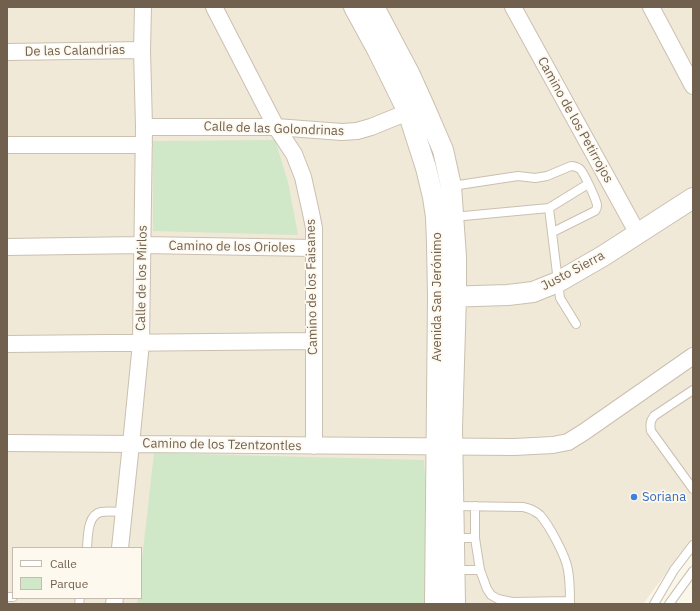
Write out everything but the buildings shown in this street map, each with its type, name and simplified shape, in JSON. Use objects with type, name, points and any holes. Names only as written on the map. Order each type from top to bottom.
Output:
[{"type":"street","name":"Calle de los Mirlos","points":[[120,547],[141,343],[144,145],[142,50],[143,7]]},
{"type":"street","name":"Camino de los Faisanes","points":[[214,7],[276,127],[294,154],[303,177],[311,212],[314,228],[314,446]]},
{"type":"street","name":"Avenida San Jerónimo","points":[[354,7],[378,51],[443,150],[451,186],[456,257],[447,296]]},
{"type":"street","name":"Avenida San Jerónimo","points":[[374,7],[410,75],[426,168],[433,197],[436,217],[437,244],[447,296],[445,446],[435,604]]},
{"type":"street","name":"Camino de los Petirrojos","points":[[513,7],[638,234]]},
{"type":"street","points":[[651,7],[693,86]]},
{"type":"street","name":"De las Calandrias","points":[[7,52],[142,50]]},
{"type":"street","name":"Calle de las Golondrinas","points":[[144,127],[276,127],[342,132],[357,131],[371,127],[416,109]]},
{"type":"street","points":[[7,145],[144,145]]},
{"type":"street","name":"Justo Sierra","points":[[447,296],[508,295],[533,292],[558,282],[603,256],[693,198]]},
{"type":"street","name":"Camino de los Orioles","points":[[7,247],[142,245],[314,248]]},
{"type":"street","points":[[7,344],[314,341]]},
{"type":"street","name":"Camino de los Tzentzontles","points":[[7,443],[514,447],[552,445],[568,442],[584,432],[693,356]]},
{"type":"street","name":"Avenida San Jerónimo","points":[[445,446],[454,506],[455,604]]},
{"type":"lane","points":[[451,186],[460,186],[518,176],[535,178],[547,176],[570,166],[574,166],[580,170],[588,184],[597,204],[596,210],[553,232]]},
{"type":"lane","points":[[453,218],[549,208],[588,184]]},
{"type":"lane","points":[[549,208],[560,298],[576,324]]},
{"type":"lane","points":[[693,390],[654,416],[650,424],[651,431],[693,489]]},
{"type":"lane","points":[[454,506],[475,506],[523,507],[539,514],[546,522],[562,550],[568,569],[570,602],[512,602],[498,599],[491,595],[487,590],[480,570],[475,538],[475,506]]},
{"type":"lane","points":[[87,547],[90,524],[94,517],[100,512],[124,512]]},
{"type":"lane","points":[[454,538],[475,538]]},
{"type":"lane","points":[[654,604],[674,570],[693,545]]},
{"type":"lane","points":[[454,570],[480,570]]},
{"type":"lane","points":[[669,604],[693,571]]},
{"type":"shaded area","points":[[7,7],[693,7],[693,538],[643,604],[7,604]]},
{"type":"green space","points":[[275,140],[288,182],[298,235],[153,231],[153,141]]},
{"type":"green space","points":[[154,453],[424,460],[428,526],[427,604],[137,604],[138,599],[142,599],[142,559]]},
{"type":"place","name":"Soriana","points":[[634,497]]}]
